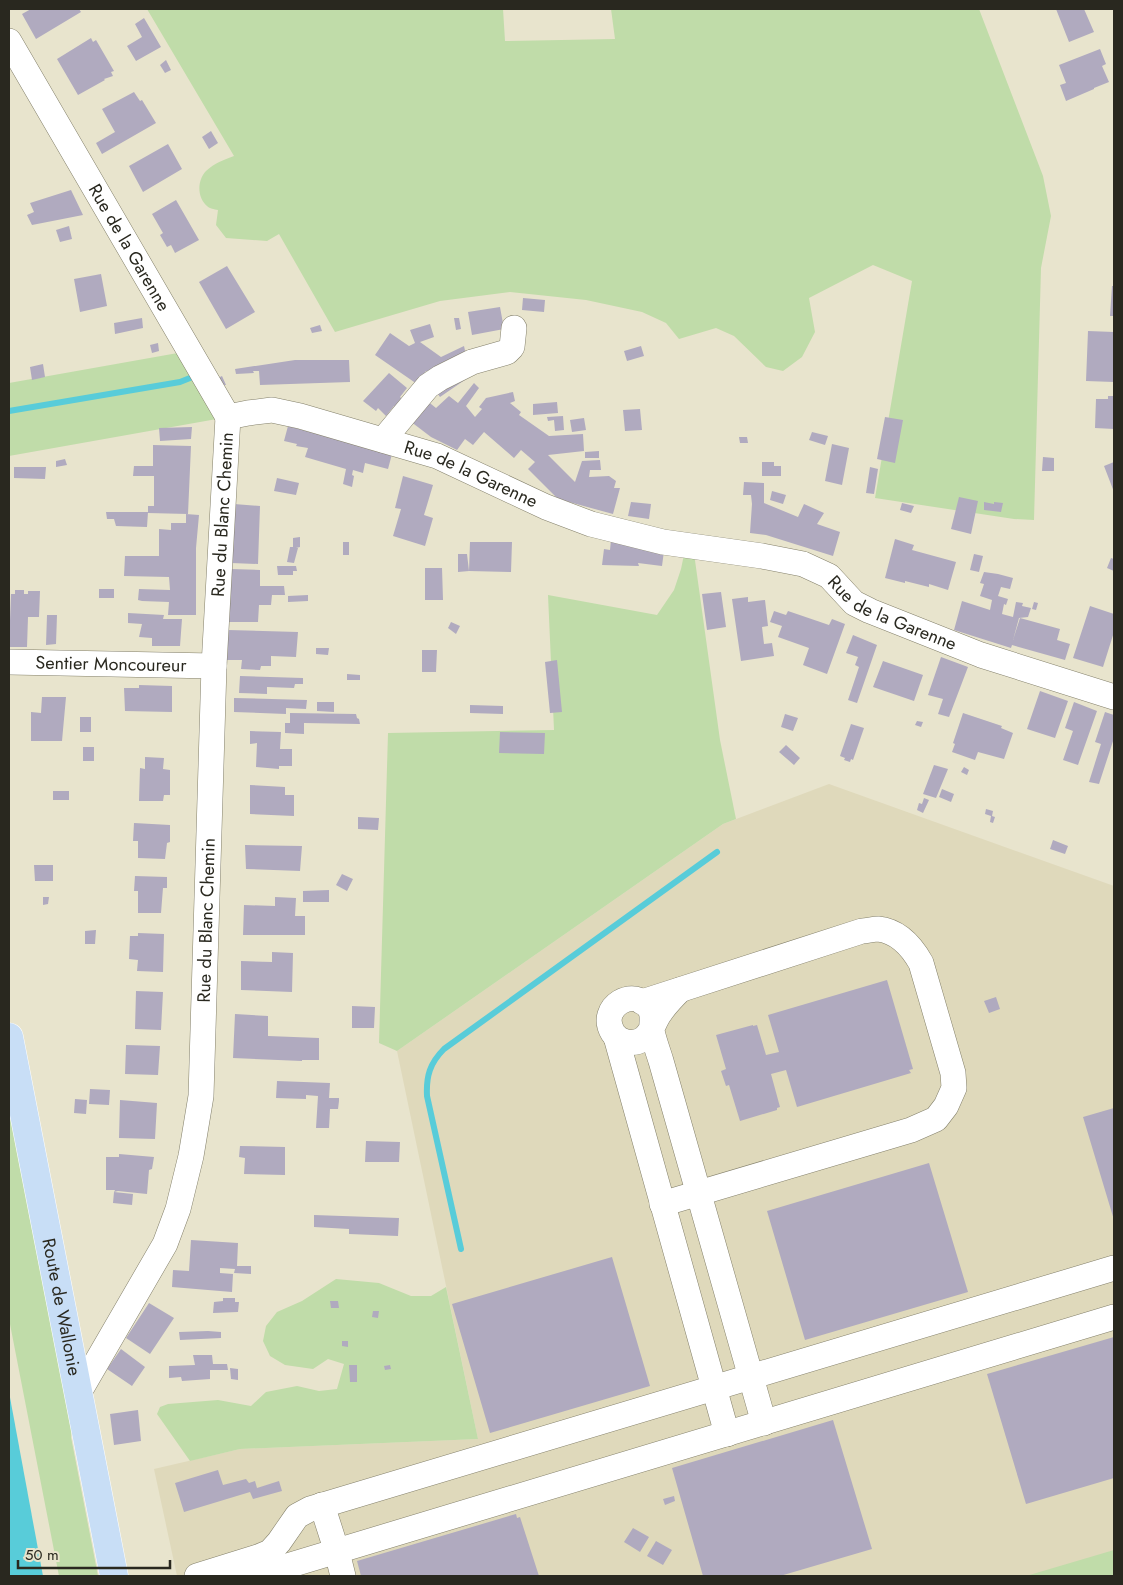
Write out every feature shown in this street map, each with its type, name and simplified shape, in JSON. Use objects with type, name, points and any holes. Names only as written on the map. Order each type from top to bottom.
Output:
[{"type":"main road","name":"Route de Wallonie","points":[[9,1037],[114,1576]]},
{"type":"street","name":"Rue de la Garenne","points":[[9,41],[228,417],[272,410],[300,416],[437,456],[546,507],[591,524],[663,542],[762,556],[803,564],[829,576],[854,603],[870,611],[981,655],[1114,697]]},
{"type":"street","points":[[382,440],[428,386],[472,362],[507,352],[512,347],[514,328]]},
{"type":"street","name":"Rue du Blanc Chemin","points":[[78,1394],[165,1244],[178,1209],[191,1156],[201,1096],[214,666],[228,417]]},
{"type":"street","name":"Sentier Moncoureur","points":[[9,662],[214,666]]},
{"type":"street","points":[[642,1002],[862,932],[878,930],[894,933],[906,942],[915,952],[921,963],[953,1073],[954,1088],[946,1106],[936,1119],[911,1130],[662,1204]]},
{"type":"street","points":[[616,1037],[625,1042],[642,1040],[648,1034],[667,1004],[680,990]]},
{"type":"street","points":[[727,1434],[616,1037],[610,1027],[610,1012],[616,1004],[626,999],[637,999],[642,1002],[650,1008],[653,1016],[652,1028],[764,1422]]},
{"type":"street","points":[[687,1154],[706,1170],[719,1175],[745,1179]]},
{"type":"street","points":[[200,1576],[258,1558],[270,1552],[297,1516],[310,1509],[1114,1268]]},
{"type":"street","points":[[254,1576],[1114,1317]]},
{"type":"street","points":[[322,1505],[343,1576]]},
{"type":"shaded area","points":[[829,784],[1114,886],[1114,1576],[177,1576],[154,1469],[240,1449],[478,1439],[397,1051],[723,824]]},
{"type":"green space","points":[[147,9],[503,9],[505,41],[615,39],[611,9],[979,9],[1043,176],[1051,216],[1041,268],[1034,520],[1014,519],[875,498],[912,281],[873,265],[809,298],[815,332],[802,357],[783,371],[766,367],[734,336],[716,328],[679,339],[666,323],[642,312],[586,300],[510,292],[440,301],[335,332],[279,234],[267,241],[226,238],[216,225],[218,210],[208,207],[201,198],[199,189],[201,179],[206,171],[213,166],[234,156]]},
{"type":"green space","points":[[189,351],[228,417],[9,456],[9,383]]},
{"type":"green space","points":[[686,545],[693,546],[720,740],[736,819],[723,824],[397,1051],[379,1043],[388,733],[554,730],[548,595],[657,615],[674,590]]},
{"type":"green space","points":[[9,1037],[78,1394],[71,1437],[98,1576],[59,1576],[9,1319]]},
{"type":"green space","points":[[336,1279],[379,1283],[411,1296],[431,1296],[446,1287],[478,1439],[240,1449],[190,1461],[157,1414],[160,1407],[168,1404],[218,1400],[251,1406],[266,1392],[297,1386],[319,1391],[337,1389],[344,1364],[328,1359],[313,1369],[285,1365],[270,1356],[263,1341],[266,1326],[277,1312],[302,1301]]},
{"type":"green space","points":[[1114,1550],[1114,1576],[1026,1576]]},
{"type":"water","points":[[9,1392],[43,1576],[9,1576]]},
{"type":"building","points":[[31,9],[79,9],[81,12],[36,39],[22,14]]},
{"type":"building","points":[[1056,9],[1084,9],[1094,32],[1069,42]]},
{"type":"building","points":[[144,18],[161,47],[136,61],[127,46],[142,37],[135,24]]},
{"type":"building","points":[[91,38],[93,42],[96,40],[114,71],[111,72],[113,76],[104,79],[78,95],[57,59]]},
{"type":"building","points":[[1100,49],[1106,64],[1102,66],[1109,82],[1066,101],[1060,85],[1066,83],[1059,65]]},
{"type":"building","points":[[166,60],[171,70],[165,73],[160,65]]},
{"type":"building","points":[[134,92],[140,101],[142,100],[156,123],[102,154],[96,143],[115,132],[102,109]]},
{"type":"building","points":[[211,131],[218,143],[209,149],[202,137]]},
{"type":"building","points":[[168,144],[182,169],[143,192],[129,166]]},
{"type":"building","points":[[71,190],[83,215],[32,225],[27,215],[34,212],[30,203]]},
{"type":"building","points":[[176,200],[199,240],[175,253],[171,245],[167,247],[160,235],[163,233],[152,214]]},
{"type":"building","points":[[69,226],[72,239],[60,242],[56,230]]},
{"type":"building","points":[[227,266],[255,312],[226,329],[199,282]]},
{"type":"building","points":[[101,274],[107,306],[80,312],[74,279]]},
{"type":"building","points":[[1112,286],[1114,286],[1114,316],[1110,316]]},
{"type":"building","points":[[523,298],[545,300],[544,312],[522,310]]},
{"type":"building","points":[[500,307],[504,329],[472,335],[468,312]]},
{"type":"building","points":[[142,318],[143,328],[115,334],[114,323]]},
{"type":"building","points":[[454,318],[459,318],[461,329],[456,330]]},
{"type":"building","points":[[430,324],[434,337],[420,342],[441,357],[464,346],[466,355],[429,373],[426,371],[417,384],[375,355],[390,333],[409,346],[415,343],[410,330]]},
{"type":"building","points":[[320,325],[322,331],[312,333],[310,328]]},
{"type":"building","points":[[1088,331],[1114,332],[1114,382],[1086,381]]},
{"type":"building","points":[[158,343],[159,351],[152,353],[150,345]]},
{"type":"building","points":[[641,346],[644,356],[627,361],[624,351]]},
{"type":"building","points":[[295,360],[349,360],[350,382],[260,385],[259,371],[236,374],[235,369]]},
{"type":"building","points":[[43,364],[45,377],[32,380],[30,367]]},
{"type":"building","points":[[389,373],[407,388],[400,397],[403,400],[396,408],[394,406],[386,416],[378,408],[376,411],[363,401]]},
{"type":"building","points":[[472,375],[440,397],[432,386]]},
{"type":"building","points":[[222,376],[226,385],[221,385],[218,378]]},
{"type":"building","points":[[474,383],[479,388],[466,406],[475,417],[482,409],[479,407],[486,398],[513,392],[515,401],[510,403],[521,412],[519,415],[549,436],[583,434],[584,451],[548,455],[575,482],[582,461],[600,460],[601,470],[590,470],[589,477],[609,476],[616,481],[614,488],[620,488],[613,514],[558,499],[528,469],[535,462],[521,450],[514,458],[484,432],[473,445],[465,439],[457,450],[431,437],[410,421],[426,400],[436,408],[449,396],[458,403]]},
{"type":"building","points":[[1108,396],[1114,396],[1114,429],[1095,428],[1096,399],[1108,399]]},
{"type":"building","points":[[557,402],[558,413],[533,415],[533,404]]},
{"type":"building","points":[[640,409],[642,430],[625,431],[623,410]]},
{"type":"building","points":[[563,416],[564,430],[555,431],[554,420],[548,421],[547,417]]},
{"type":"building","points":[[885,417],[903,420],[895,463],[877,459]]},
{"type":"building","points":[[584,418],[586,430],[572,432],[570,420]]},
{"type":"building","points":[[288,426],[392,454],[388,469],[365,463],[363,473],[353,470],[352,487],[343,484],[346,469],[305,457],[308,448],[284,441]]},
{"type":"building","points":[[192,427],[191,439],[160,441],[159,428]]},
{"type":"building","points":[[812,432],[828,436],[825,445],[809,440]]},
{"type":"building","points":[[739,437],[747,437],[748,443],[740,443]]},
{"type":"building","points":[[832,444],[849,448],[842,485],[825,481]]},
{"type":"building","points":[[153,445],[191,446],[188,514],[148,513],[148,506],[154,506],[154,476],[133,476],[134,466],[153,466]]},
{"type":"building","points":[[599,451],[599,458],[585,458],[585,452]]},
{"type":"building","points":[[1043,457],[1054,458],[1054,471],[1042,471]]},
{"type":"building","points":[[65,459],[67,465],[56,467],[56,461]]},
{"type":"building","points":[[762,462],[774,462],[774,466],[781,466],[781,476],[762,476]]},
{"type":"building","points":[[1114,462],[1114,492],[1104,466]]},
{"type":"building","points":[[14,467],[46,467],[45,479],[14,478]]},
{"type":"building","points":[[870,467],[878,469],[874,494],[866,493]]},
{"type":"building","points":[[403,476],[433,485],[424,515],[433,518],[425,546],[393,536],[401,509],[395,508]]},
{"type":"building","points":[[277,478],[299,483],[296,495],[274,491]]},
{"type":"building","points":[[744,482],[764,483],[764,503],[798,517],[804,504],[824,513],[817,524],[840,532],[833,556],[766,535],[750,533],[751,495],[743,495]]},
{"type":"building","points":[[772,491],[786,495],[783,504],[770,500]]},
{"type":"building","points":[[959,497],[978,501],[971,534],[951,529]]},
{"type":"building","points":[[631,502],[651,504],[649,519],[628,516]]},
{"type":"building","points":[[984,502],[1003,503],[1001,512],[984,510]]},
{"type":"building","points":[[902,503],[914,506],[911,513],[900,510]]},
{"type":"building","points":[[234,504],[260,506],[258,564],[231,563]]},
{"type":"building","points":[[106,512],[148,512],[147,527],[116,526],[114,519],[107,519]]},
{"type":"building","points":[[186,514],[199,515],[196,548],[196,615],[168,615],[169,602],[138,600],[139,589],[170,590],[169,577],[124,576],[125,556],[159,556],[159,529],[171,530],[171,523],[186,523]]},
{"type":"building","points":[[300,537],[300,547],[296,548],[298,548],[294,563],[287,562],[290,547],[293,547],[293,538]]},
{"type":"building","points":[[895,539],[914,545],[912,550],[956,562],[948,590],[929,584],[929,587],[885,578]]},
{"type":"building","points":[[611,540],[664,551],[662,566],[638,563],[639,566],[602,565],[604,549],[610,550]]},
{"type":"building","points":[[343,542],[349,542],[349,555],[343,555]]},
{"type":"building","points":[[470,542],[512,542],[511,572],[469,571]]},
{"type":"building","points":[[458,554],[467,554],[469,571],[458,572]]},
{"type":"building","points":[[974,554],[983,556],[979,572],[970,570]]},
{"type":"building","points":[[1111,558],[1114,559],[1114,571],[1107,568]]},
{"type":"building","points":[[277,566],[296,566],[297,571],[293,571],[293,575],[278,575]]},
{"type":"building","points":[[425,568],[442,568],[443,600],[425,600]]},
{"type":"building","points":[[230,569],[260,570],[260,586],[284,586],[285,595],[272,595],[271,605],[259,605],[258,622],[229,622]]},
{"type":"building","points":[[984,572],[1013,578],[1010,589],[1001,587],[998,596],[1008,599],[1006,605],[1004,604],[1002,614],[1013,617],[1016,602],[1023,603],[1022,606],[1031,608],[1028,617],[1019,618],[1013,640],[1020,618],[1060,629],[1057,640],[1070,644],[1065,660],[1012,645],[1011,648],[954,630],[962,601],[990,610],[992,600],[980,596],[984,584],[980,583]]},
{"type":"building","points":[[99,589],[114,589],[114,598],[99,598]]},
{"type":"building","points":[[15,590],[24,590],[24,594],[28,594],[28,591],[40,591],[39,617],[28,617],[27,647],[9,647],[11,594],[15,594]]},
{"type":"building","points":[[721,592],[726,627],[707,630],[702,594]]},
{"type":"building","points":[[308,595],[308,601],[288,602],[288,596]]},
{"type":"building","points":[[748,597],[748,602],[765,600],[768,626],[762,627],[764,644],[772,643],[774,656],[741,661],[732,599]]},
{"type":"building","points":[[1034,602],[1038,603],[1036,610],[1032,609]]},
{"type":"building","points":[[1090,606],[1114,614],[1114,632],[1103,667],[1073,658]]},
{"type":"building","points":[[774,611],[786,615],[788,611],[829,625],[832,619],[845,624],[827,674],[803,665],[809,648],[778,637],[782,626],[770,622]]},
{"type":"building","points":[[128,613],[164,615],[163,619],[182,619],[180,646],[152,646],[152,638],[139,637],[142,624],[128,623]]},
{"type":"building","points":[[47,615],[57,615],[56,644],[46,645]]},
{"type":"building","points":[[451,622],[460,626],[456,634],[448,628]]},
{"type":"building","points":[[228,630],[298,632],[296,657],[271,656],[271,666],[261,666],[260,670],[241,669],[242,660],[227,660]]},
{"type":"building","points":[[853,635],[877,645],[857,703],[848,700],[859,667],[855,665],[858,657],[846,653]]},
{"type":"building","points":[[316,648],[329,648],[328,655],[316,654]]},
{"type":"building","points":[[422,650],[437,650],[436,672],[422,672]]},
{"type":"building","points":[[941,657],[968,667],[949,717],[938,714],[943,699],[928,695]]},
{"type":"building","points":[[557,660],[562,712],[550,713],[545,662]]},
{"type":"building","points":[[883,661],[923,675],[914,701],[873,687]]},
{"type":"building","points":[[347,674],[360,675],[360,680],[347,680]]},
{"type":"building","points":[[240,676],[303,678],[303,684],[295,684],[294,688],[267,687],[267,694],[239,693]]},
{"type":"building","points":[[139,685],[172,686],[172,712],[125,711],[124,688],[139,688]]},
{"type":"building","points":[[1040,691],[1068,701],[1055,738],[1027,729]]},
{"type":"building","points":[[42,697],[66,697],[62,741],[31,741],[31,712],[41,713]]},
{"type":"building","points":[[234,698],[307,700],[306,709],[286,708],[286,714],[234,712]]},
{"type":"building","points":[[317,702],[334,702],[334,712],[317,711]]},
{"type":"building","points":[[1074,702],[1097,711],[1078,765],[1063,760],[1073,731],[1065,728]]},
{"type":"building","points":[[470,705],[503,706],[503,714],[470,713]]},
{"type":"building","points":[[1105,712],[1114,715],[1114,738],[1099,784],[1089,782],[1101,744],[1095,742]]},
{"type":"building","points":[[290,713],[356,714],[360,724],[304,723],[304,734],[285,733],[285,723],[290,723]]},
{"type":"building","points":[[963,713],[1002,726],[1001,728],[1013,733],[1004,759],[978,752],[975,760],[952,752]]},
{"type":"building","points":[[785,714],[798,718],[793,731],[781,727]]},
{"type":"building","points":[[80,717],[91,717],[91,732],[80,732]]},
{"type":"building","points":[[917,721],[923,722],[921,727],[915,725]]},
{"type":"building","points":[[851,724],[864,728],[853,760],[851,759],[850,762],[840,756]]},
{"type":"building","points":[[250,731],[281,732],[280,749],[292,749],[292,766],[279,766],[279,769],[256,767],[257,743],[250,744]]},
{"type":"building","points":[[500,732],[545,733],[544,754],[499,753]]},
{"type":"building","points":[[786,745],[800,758],[794,765],[779,752]]},
{"type":"building","points":[[83,747],[94,747],[94,761],[83,761]]},
{"type":"building","points":[[145,757],[164,758],[163,769],[170,770],[170,795],[164,795],[163,801],[139,801],[140,768],[145,769]]},
{"type":"building","points":[[934,765],[948,769],[936,798],[923,794]]},
{"type":"building","points":[[964,767],[969,770],[967,775],[961,772]]},
{"type":"building","points":[[250,785],[285,787],[285,795],[294,795],[294,816],[250,814]]},
{"type":"building","points":[[942,789],[954,794],[951,802],[939,797]]},
{"type":"building","points":[[53,791],[69,791],[69,800],[53,800]]},
{"type":"building","points":[[924,798],[929,800],[923,813],[917,810],[919,803],[922,804]]},
{"type":"building","points":[[986,809],[993,811],[992,816],[995,817],[993,823],[990,822],[991,816],[985,814]]},
{"type":"building","points":[[358,817],[379,818],[378,830],[358,829]]},
{"type":"building","points":[[134,823],[170,825],[170,842],[167,843],[165,859],[138,858],[138,841],[133,841]]},
{"type":"building","points":[[1053,840],[1068,846],[1065,854],[1050,849]]},
{"type":"building","points":[[245,845],[302,846],[300,871],[246,869]]},
{"type":"building","points":[[34,865],[53,865],[53,881],[35,881]]},
{"type":"building","points":[[342,874],[353,879],[347,891],[336,885]]},
{"type":"building","points":[[135,876],[167,877],[167,888],[163,888],[161,913],[138,913],[138,891],[134,891]]},
{"type":"building","points":[[329,890],[329,902],[303,902],[303,891]]},
{"type":"building","points":[[43,897],[49,897],[48,904],[43,905]]},
{"type":"building","points":[[275,897],[296,898],[295,916],[305,916],[305,935],[243,935],[244,905],[275,906]]},
{"type":"building","points":[[96,930],[95,944],[85,944],[85,931]]},
{"type":"building","points":[[138,933],[164,934],[163,972],[137,971],[138,960],[129,959],[130,936],[138,936]]},
{"type":"building","points":[[272,952],[293,953],[292,992],[241,990],[241,961],[272,962]]},
{"type":"building","points":[[887,980],[913,1069],[909,1070],[911,1073],[797,1107],[786,1070],[771,1074],[780,1107],[777,1110],[740,1121],[729,1085],[726,1086],[721,1071],[726,1069],[716,1035],[757,1025],[766,1055],[779,1052],[768,1015]]},
{"type":"building","points":[[136,991],[163,992],[161,1030],[135,1029]]},
{"type":"building","points":[[996,997],[1000,1009],[989,1013],[984,1001]]},
{"type":"building","points":[[352,1006],[375,1007],[374,1028],[352,1028]]},
{"type":"building","points":[[235,1014],[268,1016],[268,1036],[319,1038],[319,1060],[233,1058]]},
{"type":"building","points":[[126,1045],[160,1046],[158,1075],[125,1074]]},
{"type":"building","points":[[277,1081],[330,1083],[329,1098],[339,1098],[339,1101],[338,1109],[330,1109],[329,1128],[316,1128],[318,1096],[306,1095],[306,1099],[276,1098]]},
{"type":"building","points":[[90,1089],[110,1090],[109,1105],[89,1104]]},
{"type":"building","points":[[75,1099],[87,1100],[86,1114],[74,1113]]},
{"type":"building","points":[[120,1100],[157,1103],[155,1139],[119,1138]]},
{"type":"building","points":[[1114,1108],[1114,1220],[1083,1117]]},
{"type":"building","points":[[366,1141],[400,1142],[399,1162],[365,1162]]},
{"type":"building","points":[[240,1146],[285,1147],[285,1175],[244,1174],[245,1158],[239,1157]]},
{"type":"building","points":[[119,1154],[154,1157],[152,1169],[149,1170],[147,1194],[106,1190],[106,1157],[119,1157]]},
{"type":"building","points":[[929,1163],[968,1292],[805,1340],[767,1211]]},
{"type":"building","points":[[114,1192],[133,1194],[132,1205],[113,1203]]},
{"type":"building","points":[[314,1215],[399,1218],[398,1236],[349,1234],[349,1229],[314,1227]]},
{"type":"building","points":[[191,1240],[238,1243],[237,1266],[251,1266],[251,1274],[234,1273],[235,1269],[220,1268],[220,1273],[233,1274],[232,1292],[172,1287],[173,1270],[189,1271]]},
{"type":"building","points":[[612,1257],[650,1386],[490,1433],[452,1304]]},
{"type":"building","points":[[223,1298],[235,1298],[235,1302],[239,1302],[238,1312],[213,1313],[214,1302],[223,1301]]},
{"type":"building","points":[[330,1301],[338,1301],[339,1308],[331,1308]]},
{"type":"building","points":[[149,1303],[174,1318],[150,1354],[126,1338]]},
{"type":"building","points":[[373,1311],[379,1311],[378,1318],[372,1317]]},
{"type":"building","points":[[179,1332],[221,1332],[221,1338],[180,1340]]},
{"type":"building","points":[[1114,1337],[1114,1478],[1026,1504],[987,1374]]},
{"type":"building","points":[[342,1341],[348,1341],[348,1347],[342,1346]]},
{"type":"building","points":[[121,1349],[145,1367],[132,1386],[107,1369]]},
{"type":"building","points":[[193,1355],[212,1355],[213,1364],[227,1364],[228,1370],[210,1370],[210,1379],[182,1381],[181,1377],[169,1378],[169,1366],[195,1365]]},
{"type":"building","points":[[349,1365],[357,1365],[357,1382],[350,1382]]},
{"type":"building","points":[[390,1365],[391,1369],[385,1370],[384,1366]]},
{"type":"building","points":[[230,1368],[238,1369],[238,1380],[231,1379]]},
{"type":"building","points":[[138,1410],[141,1441],[114,1445],[110,1414]]},
{"type":"building","points":[[833,1420],[872,1549],[780,1576],[703,1576],[672,1468]]},
{"type":"building","points":[[218,1470],[223,1485],[246,1479],[249,1483],[255,1481],[257,1488],[279,1481],[282,1491],[253,1499],[250,1492],[184,1512],[175,1483]]},
{"type":"building","points":[[674,1496],[675,1501],[665,1505],[663,1499]]},
{"type":"building","points":[[516,1514],[517,1518],[520,1517],[539,1576],[361,1576],[357,1561]]},
{"type":"building","points":[[633,1528],[649,1537],[640,1552],[624,1542]]},
{"type":"building","points":[[656,1541],[672,1550],[663,1565],[647,1556]]},
{"type":"waterway","points":[[9,411],[180,382],[195,376]]},
{"type":"waterway","points":[[461,1249],[427,1096],[428,1076],[435,1059],[444,1049],[717,852]]}]
